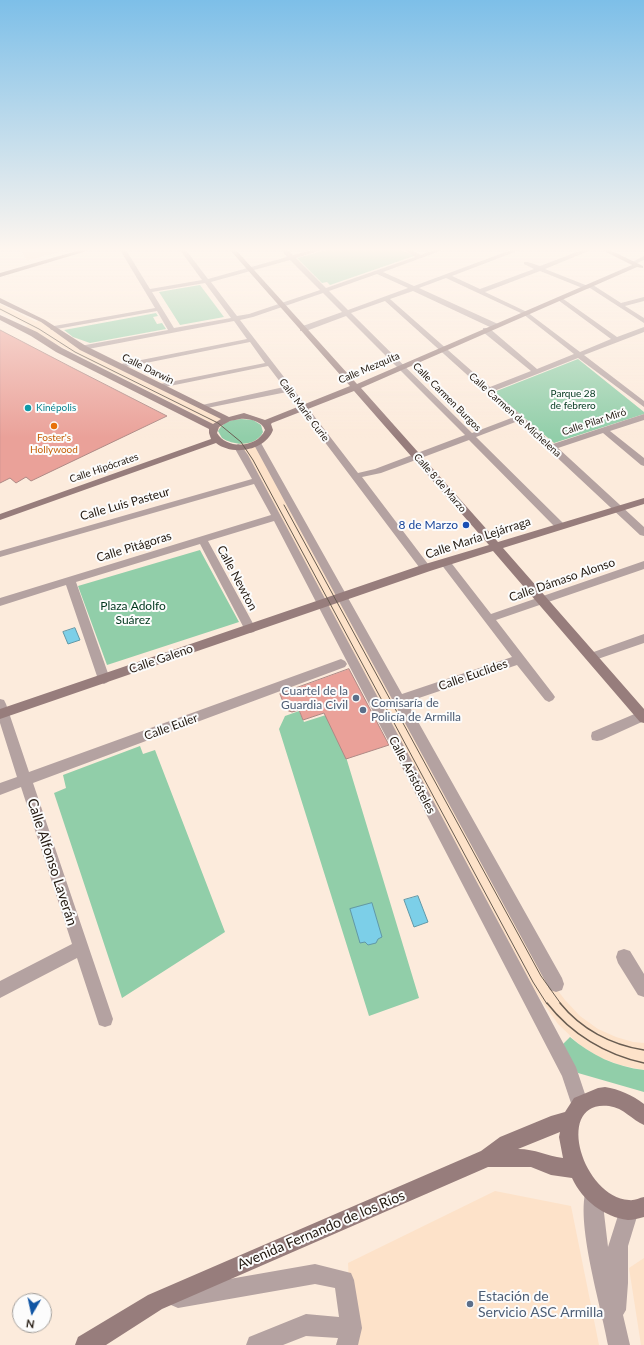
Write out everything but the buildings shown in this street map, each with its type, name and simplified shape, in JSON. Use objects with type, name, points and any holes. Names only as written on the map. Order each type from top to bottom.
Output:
[{"type":"street","name":"Calle Darwin","points":[[25,313],[54,328],[83,348],[227,419]]},
{"type":"street","points":[[54,328],[137,313]]},
{"type":"street","points":[[160,313],[173,332]]},
{"type":"street","name":"Calle Marie Curie","points":[[231,313],[288,389],[426,568]]},
{"type":"street","points":[[83,348],[237,320],[260,313]]},
{"type":"street","name":"Calle 8 de Marzo","points":[[288,313],[356,386],[643,716]]},
{"type":"street","points":[[303,329],[347,313]]},
{"type":"street","name":"Calle Carmen Burgos","points":[[347,313],[560,526]]},
{"type":"street","name":"Calle Carmen de Michelena","points":[[402,313],[552,447],[644,533]]},
{"type":"street","points":[[466,313],[495,326]]},
{"type":"street","points":[[524,313],[644,405]]},
{"type":"street","name":"Calle Mezquita","points":[[266,424],[269,420],[356,386],[524,313]]},
{"type":"street","points":[[579,313],[617,340]]},
{"type":"street","points":[[632,313],[644,321]]},
{"type":"street","name":"Calle Darwin","points":[[0,316],[60,350],[214,428]]},
{"type":"street","points":[[488,391],[644,329]]},
{"type":"street","points":[[486,330],[536,372]]},
{"type":"street","points":[[121,366],[251,340]]},
{"type":"street","points":[[160,386],[269,364]]},
{"type":"street","points":[[202,407],[288,389]]},
{"type":"street","points":[[235,416],[249,416],[266,424],[268,432],[266,437],[257,443],[238,447],[222,444],[216,440],[213,434],[214,428],[227,419],[235,416]]},
{"type":"street","name":"Calle Pilar Miró","points":[[552,447],[644,417]]},
{"type":"street","points":[[355,476],[378,471],[518,418]]},
{"type":"street","points":[[604,430],[644,463]]},
{"type":"street","name":"Calle Hipócrates","points":[[0,517],[216,440]]},
{"type":"street","name":"Calle Aristóteles","points":[[257,443],[342,598],[402,699],[556,984]]},
{"type":"street","name":"Calle Aristóteles","points":[[238,447],[244,455],[570,1073],[576,1113]]},
{"type":"street","name":"Calle Luis Pasteur","points":[[0,554],[257,480]]},
{"type":"street","name":"Calle María Lejárraga","points":[[322,604],[426,568],[644,501]]},
{"type":"street","name":"Calle Pitágoras","points":[[0,602],[276,517]]},
{"type":"street","name":"Calle Newton","points":[[202,539],[250,629]]},
{"type":"street","points":[[445,562],[549,697]]},
{"type":"street","name":"Calle Dámaso Alonso","points":[[488,618],[644,565]]},
{"type":"street","points":[[70,580],[104,679]]},
{"type":"street","name":"Calle Galeno","points":[[1,710],[104,679],[322,604]]},
{"type":"street","points":[[592,657],[644,638]]},
{"type":"street","name":"Calle Euclides","points":[[402,699],[520,659]]},
{"type":"street","name":"Calle Euler","points":[[0,789],[341,664]]},
{"type":"street","name":"Calle Alfonso Laverán","points":[[1,710],[105,1019]]},
{"type":"street","points":[[597,736],[643,716]]},
{"type":"street","points":[[0,990],[80,948]]},
{"type":"street","points":[[624,957],[644,989]]},
{"type":"street","name":"Avenida Fernando de los Ríos","points":[[86,1345],[155,1302],[488,1158],[507,1144],[576,1113],[592,1098],[605,1096],[620,1099],[641,1110]]},
{"type":"street","points":[[576,1113],[569,1135],[570,1152],[576,1169],[584,1182],[594,1194],[605,1202],[617,1207],[637,1208],[618,1246],[618,1282],[614,1317]]},
{"type":"street","name":"Avenida Fernando de los Ríos","points":[[488,1158],[531,1158],[551,1166],[576,1169]]},
{"type":"street","points":[[594,1194],[594,1209],[600,1264],[614,1317],[619,1345]]},
{"type":"street","name":"Avenida Fernando de los Ríos","points":[[155,1302],[315,1274],[344,1280],[349,1336]]},
{"type":"street","points":[[257,1345],[306,1325],[349,1336]]},
{"type":"shaded area","points":[[4,313],[18,313],[36,322],[39,320],[69,341],[229,421],[253,441],[549,979],[565,1000],[580,1016],[598,1029],[616,1037],[633,1042],[644,1043],[644,1070],[620,1065],[599,1057],[580,1045],[558,1024],[536,993],[245,452],[235,439],[208,421],[60,346],[25,326],[28,325]]},
{"type":"shaded area","name":"Estación de Servicio ASC Armilla","points":[[495,1191],[571,1206],[599,1345],[352,1345],[348,1263]]},
{"type":"shaded area","points":[[644,1258],[644,1345],[641,1345],[629,1268]]},
{"type":"green space","points":[[156,313],[158,316],[153,317],[157,324],[162,323],[166,329],[90,343],[73,337],[64,330]]},
{"type":"green space","points":[[172,313],[221,313],[224,317],[180,325]]},
{"type":"green space","name":"Parque 28 de febrero","points":[[578,359],[644,412],[644,414],[554,443],[494,392]]},
{"type":"green space","points":[[241,419],[253,420],[261,425],[263,432],[260,437],[250,443],[244,444],[232,443],[222,438],[218,431],[222,425]]},
{"type":"green space","name":"Plaza Adolfo Suárez","points":[[200,550],[239,622],[107,665],[78,586]]},
{"type":"green space","points":[[299,711],[304,722],[326,715],[346,757],[419,998],[369,1016],[279,729],[285,716]]},
{"type":"green space","points":[[140,746],[143,754],[155,750],[225,932],[122,998],[54,793],[66,788],[63,775]]},
{"type":"green space","points":[[570,1037],[595,1055],[614,1063],[644,1070],[644,1092],[578,1073],[561,1046]]},
{"type":"water","points":[[75,628],[80,640],[68,644],[63,632]]},
{"type":"water","points":[[418,896],[428,922],[414,927],[404,900]]},
{"type":"water","points":[[372,903],[382,937],[378,939],[376,943],[368,945],[365,942],[360,943],[350,909]]},
{"type":"tram line","points":[[7,313],[39,329],[75,352],[218,423],[241,442],[253,460],[533,982],[547,1004]]},
{"type":"tram line","points":[[284,505],[541,976],[561,1004]]},
{"type":"tram line","points":[[547,1003],[567,1024],[590,1042],[616,1055],[644,1063]]},
{"type":"tram line","points":[[560,1003],[577,1021],[608,1040],[632,1048],[644,1050]]},
{"type":"place","name":"Kinépolis","points":[[28,408]]},
{"type":"place","name":"Foster's Hollywood","points":[[54,426]]},
{"type":"place","name":"8 de Marzo","points":[[466,525]]},
{"type":"place","name":"Cuartel de la Guardia Civil","points":[[356,698]]},
{"type":"place","name":"Comisaría de Policía de Armilla","points":[[363,710]]},
{"type":"place","name":"Estación de Servicio ASC Armilla","points":[[470,1304]]}]
